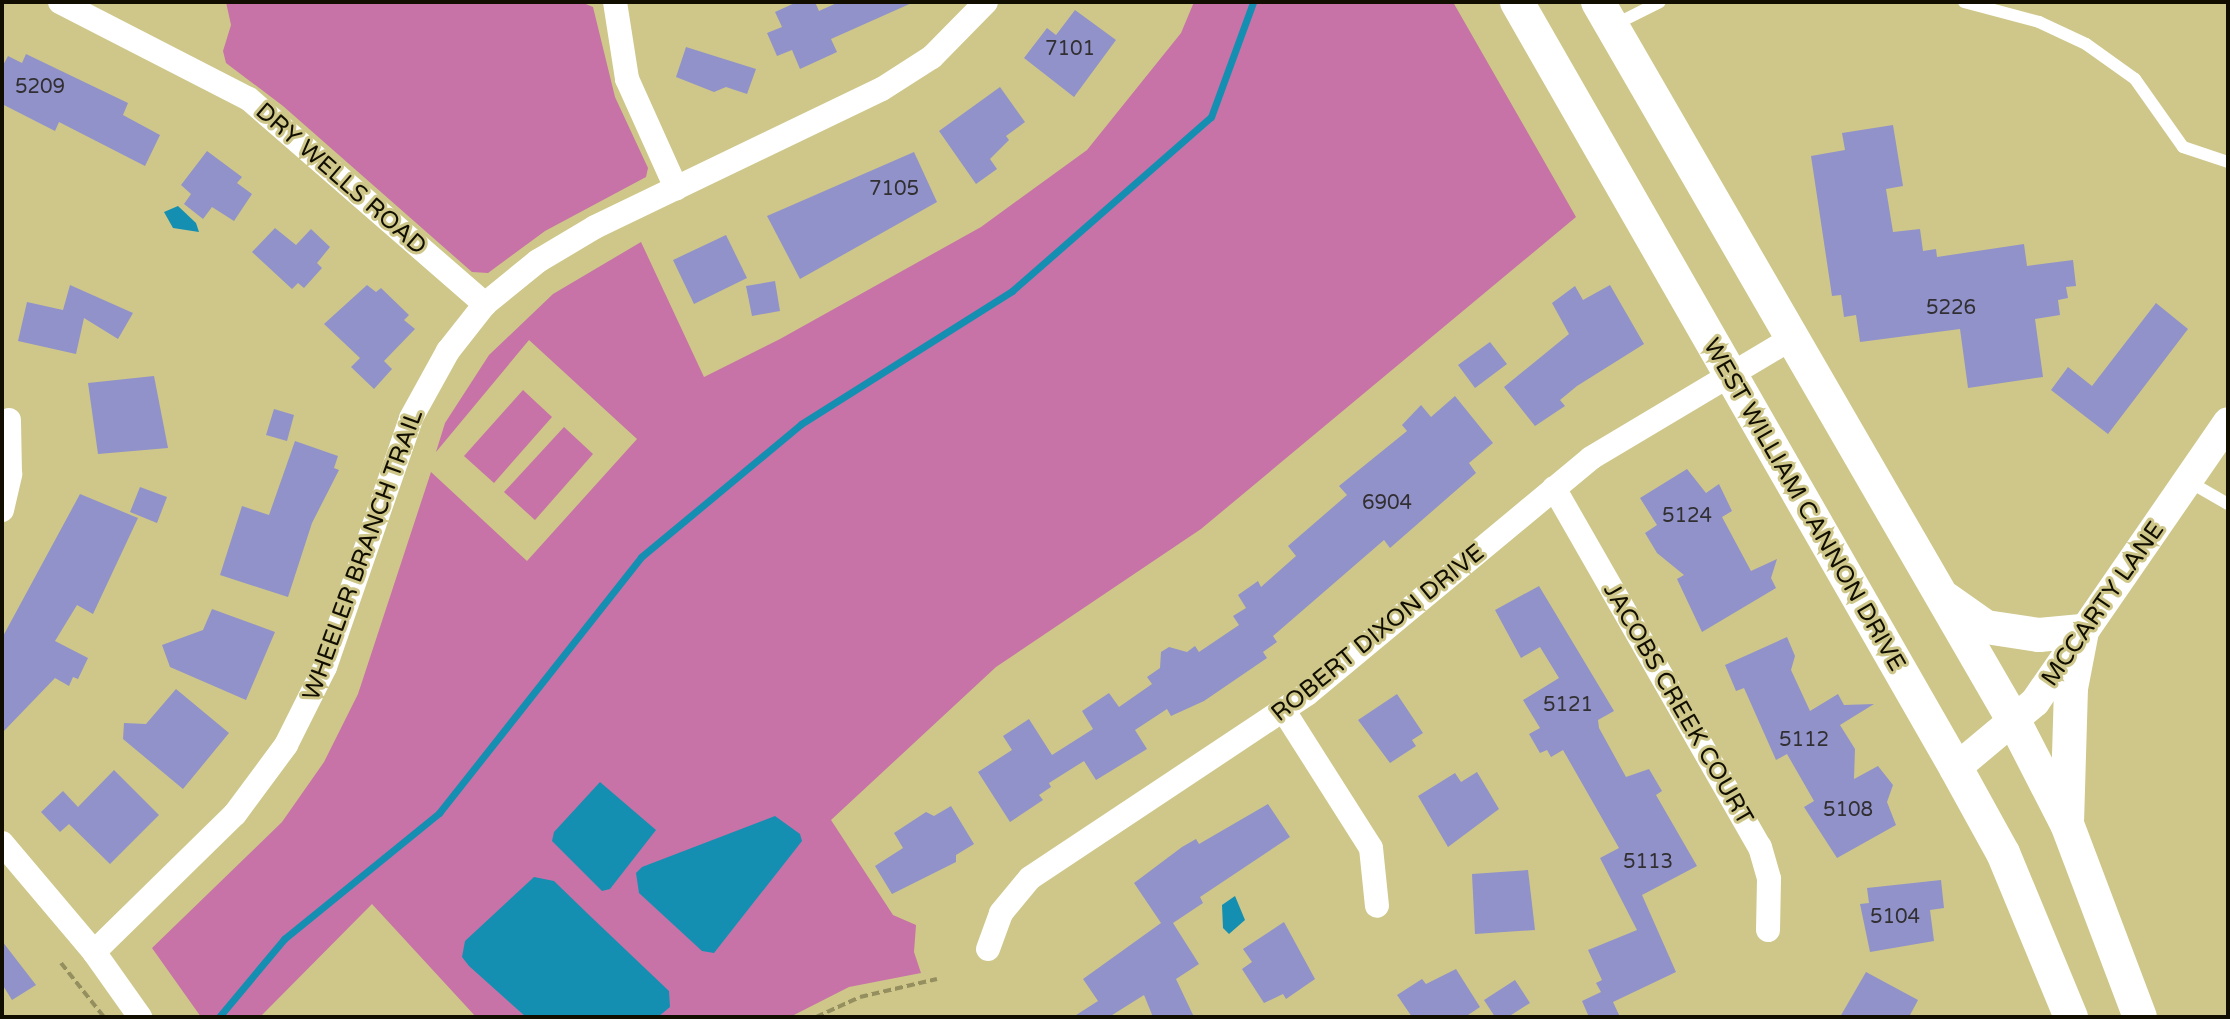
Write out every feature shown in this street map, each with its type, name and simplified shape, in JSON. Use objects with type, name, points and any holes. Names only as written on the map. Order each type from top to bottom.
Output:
[{"type":"main road","name":"WEST WILLIAM CANNON DRIVE","points":[[1517,2],[1956,768],[2009,866],[2071,1017]]},
{"type":"main road","points":[[1604,14],[1933,588],[2015,723],[2067,824],[2140,1017]]},
{"type":"main road","points":[[1933,588],[1986,627],[2039,635],[2082,631],[2071,688],[2067,824]]},
{"type":"street","name":"DRY WELLS ROAD","points":[[60,2],[249,99],[485,304]]},
{"type":"street","points":[[615,2],[627,79],[676,188]]},
{"type":"street","name":"WHEELER BRANCH TRAIL","points":[[94,952],[235,814],[286,745],[325,667],[411,418],[448,351],[485,304],[566,243],[882,89],[932,57],[986,2]]},
{"type":"street","name":"ROBERT DIXON DRIVE","points":[[988,949],[1001,913],[1030,878],[1284,711],[1591,458],[1792,338]]},
{"type":"street","points":[[2,510],[10,474],[9,420]]},
{"type":"street","name":"MCCARTY LANE","points":[[1956,768],[2015,723],[2035,702],[2228,422]]},
{"type":"street","name":"JACOBS CREEK COURT","points":[[1554,488],[1760,847],[1769,879],[1768,930]]},
{"type":"street","points":[[1284,711],[1371,848],[1376,862],[1377,906]]},
{"type":"street","points":[[2,843],[94,952],[140,1017]]},
{"type":"lane","points":[[1604,14],[1660,2]]},
{"type":"lane","points":[[1964,2],[2039,22],[2086,44],[2135,79],[2183,147],[2228,162]]},
{"type":"lane","points":[[2188,481],[2228,504]]},
{"type":"path","points":[[61,963],[104,1017]]},
{"type":"path","points":[[816,1017],[860,997],[937,979]]},
{"type":"shaded area","points":[[226,2],[581,2],[593,7],[615,97],[648,168],[646,177],[545,231],[488,273],[472,272],[283,106],[226,63],[223,51],[231,25]]},
{"type":"shaded area","points":[[1194,2],[1453,2],[1576,217],[1201,529],[996,667],[831,820],[893,915],[916,925],[914,952],[921,973],[849,987],[790,1017],[476,1017],[372,904],[260,1017],[201,1017],[152,948],[282,822],[324,762],[358,694],[431,472],[527,561],[637,439],[529,340],[436,452],[445,423],[489,355],[553,294],[641,242],[704,377],[780,339],[981,227],[1087,150],[1181,33]]},
{"type":"shaded area","points":[[523,390],[552,417],[494,483],[464,456]]},
{"type":"shaded area","points":[[564,427],[593,454],[535,520],[504,492]]},
{"type":"water","points":[[178,206],[196,223],[199,232],[173,228],[164,212]]},
{"type":"water","points":[[600,782],[656,830],[610,889],[602,891],[552,841],[554,832]]},
{"type":"water","points":[[775,816],[800,834],[802,841],[714,953],[702,951],[639,893],[636,873],[642,867]]},
{"type":"water","points":[[534,877],[554,881],[669,991],[670,1007],[658,1017],[526,1017],[469,966],[462,957],[465,941]]},
{"type":"water","points":[[1235,896],[1245,920],[1229,934],[1223,928],[1222,905]]},
{"type":"building","points":[[797,2],[815,2],[819,11],[839,2],[914,2],[831,39],[837,52],[800,69],[792,50],[777,56],[767,33],[782,27],[775,12]]},
{"type":"building","points":[[1075,10],[1116,40],[1074,97],[1024,58],[1047,28],[1056,35]]},
{"type":"building","points":[[686,47],[756,69],[747,94],[726,87],[714,92],[676,77]]},
{"type":"building","points":[[26,54],[128,103],[123,115],[160,135],[145,166],[59,122],[55,131],[2,104],[2,67],[8,56],[22,63]]},
{"type":"building","points":[[1000,87],[1025,122],[1006,136],[1009,140],[990,159],[997,169],[976,184],[939,131]]},
{"type":"building","points":[[1893,125],[1903,186],[1886,189],[1893,232],[1920,229],[1923,251],[1936,249],[1937,257],[2024,244],[2027,266],[2073,260],[2076,286],[2066,287],[2068,298],[2058,300],[2060,315],[2035,319],[2043,377],[1968,388],[1960,329],[1860,342],[1856,315],[1844,317],[1841,295],[1832,296],[1811,156],[1845,150],[1842,133]]},
{"type":"building","points":[[207,151],[242,177],[237,183],[252,194],[234,221],[212,207],[203,219],[184,204],[191,194],[181,185]]},
{"type":"building","points":[[914,152],[937,202],[800,279],[767,216]]},
{"type":"building","points":[[275,228],[296,245],[311,229],[330,247],[317,263],[322,268],[304,288],[298,283],[292,289],[252,252]]},
{"type":"building","points":[[726,235],[747,278],[694,304],[673,260]]},
{"type":"building","points":[[775,281],[780,311],[752,316],[746,286]]},
{"type":"building","points":[[70,285],[133,313],[118,339],[84,318],[76,354],[18,341],[27,302],[63,310]]},
{"type":"building","points":[[367,285],[376,292],[381,288],[409,315],[404,320],[415,329],[384,361],[392,369],[374,389],[351,367],[360,358],[324,324]]},
{"type":"building","points":[[1610,285],[1644,344],[1577,386],[1560,400],[1565,406],[1535,426],[1504,387],[1569,334],[1552,303],[1575,286],[1583,300]]},
{"type":"building","points":[[2156,303],[2188,329],[2108,434],[2051,390],[2068,367],[2092,386]]},
{"type":"building","points":[[1490,342],[1507,364],[1475,388],[1458,365]]},
{"type":"building","points":[[154,376],[168,448],[98,454],[88,383]]},
{"type":"building","points":[[1455,396],[1493,443],[1469,463],[1476,473],[1390,548],[1384,540],[1273,636],[1277,642],[1263,652],[1267,658],[1204,701],[1171,716],[1167,709],[1135,730],[1147,749],[1096,780],[1084,761],[1049,783],[1051,787],[1039,795],[1043,800],[1010,822],[978,772],[1012,750],[1003,736],[1029,719],[1052,755],[1093,729],[1082,711],[1109,693],[1119,707],[1152,684],[1147,677],[1160,668],[1161,652],[1169,647],[1187,652],[1195,646],[1199,652],[1239,625],[1233,616],[1246,608],[1238,595],[1258,581],[1261,587],[1296,556],[1288,546],[1347,495],[1339,486],[1407,431],[1402,425],[1421,405],[1431,417]]},
{"type":"building","points":[[274,409],[294,415],[287,441],[266,435]]},
{"type":"building","points":[[295,441],[338,456],[334,468],[339,470],[312,523],[288,597],[220,575],[242,506],[269,515]]},
{"type":"building","points":[[1687,469],[1706,493],[1719,484],[1732,511],[1722,517],[1751,571],[1777,559],[1771,578],[1776,588],[1702,632],[1677,579],[1684,575],[1657,553],[1645,533],[1657,525],[1640,498]]},
{"type":"building","points":[[140,487],[167,497],[157,523],[130,512]]},
{"type":"building","points":[[80,494],[138,518],[93,614],[77,605],[55,641],[88,658],[78,679],[73,677],[69,686],[55,678],[2,733],[2,638]]},
{"type":"building","points":[[1539,586],[1614,711],[1598,720],[1599,728],[1626,777],[1649,769],[1662,791],[1656,795],[1697,866],[1642,895],[1676,972],[1613,1002],[1620,1017],[1589,1017],[1582,1001],[1601,992],[1596,983],[1602,980],[1588,950],[1637,930],[1600,858],[1619,848],[1563,750],[1551,757],[1547,750],[1540,753],[1529,734],[1540,728],[1523,700],[1559,678],[1540,647],[1521,658],[1495,610]]},
{"type":"building","points":[[212,609],[275,632],[246,700],[170,667],[162,645],[203,630]]},
{"type":"building","points":[[1787,637],[1795,656],[1791,670],[1810,711],[1838,694],[1844,705],[1874,704],[1840,725],[1855,749],[1854,779],[1878,766],[1893,785],[1887,802],[1896,825],[1837,858],[1804,807],[1814,801],[1787,754],[1776,760],[1744,688],[1736,691],[1725,665]]},
{"type":"building","points":[[176,689],[229,733],[183,789],[123,739],[124,723],[146,724]]},
{"type":"building","points":[[1397,694],[1423,733],[1412,740],[1416,746],[1390,763],[1358,720]]},
{"type":"building","points":[[114,770],[159,815],[110,864],[69,824],[60,832],[41,812],[63,791],[78,807]]},
{"type":"building","points":[[1477,772],[1499,809],[1448,847],[1418,796],[1455,773],[1461,782]]},
{"type":"building","points":[[1268,804],[1290,837],[1200,897],[1203,903],[1173,923],[1199,964],[1176,979],[1194,1017],[1153,1017],[1144,995],[1109,1017],[1073,1017],[1098,1001],[1083,979],[1161,923],[1134,883],[1182,847],[1196,839],[1199,844]]},
{"type":"building","points":[[951,806],[974,844],[956,855],[956,862],[892,894],[875,866],[903,848],[894,833],[926,812],[934,816]]},
{"type":"building","points":[[1528,870],[1535,930],[1475,934],[1472,874]]},
{"type":"building","points":[[1941,880],[1944,908],[1930,910],[1934,941],[1870,952],[1860,904],[1869,903],[1867,888]]},
{"type":"building","points":[[1284,922],[1315,979],[1286,999],[1283,994],[1264,1003],[1242,969],[1252,962],[1243,949]]},
{"type":"building","points":[[2,941],[36,985],[12,1000],[2,984]]},
{"type":"building","points":[[1456,969],[1480,1007],[1465,1017],[1412,1017],[1397,995],[1422,979],[1426,984]]},
{"type":"building","points":[[1866,972],[1918,1000],[1909,1017],[1840,1017]]},
{"type":"building","points":[[1515,980],[1530,1003],[1508,1017],[1495,1017],[1484,1000]]},
{"type":"waterway","points":[[219,1017],[284,939],[439,813],[641,557],[801,424],[1012,291],[1211,117],[1253,2]]}]
